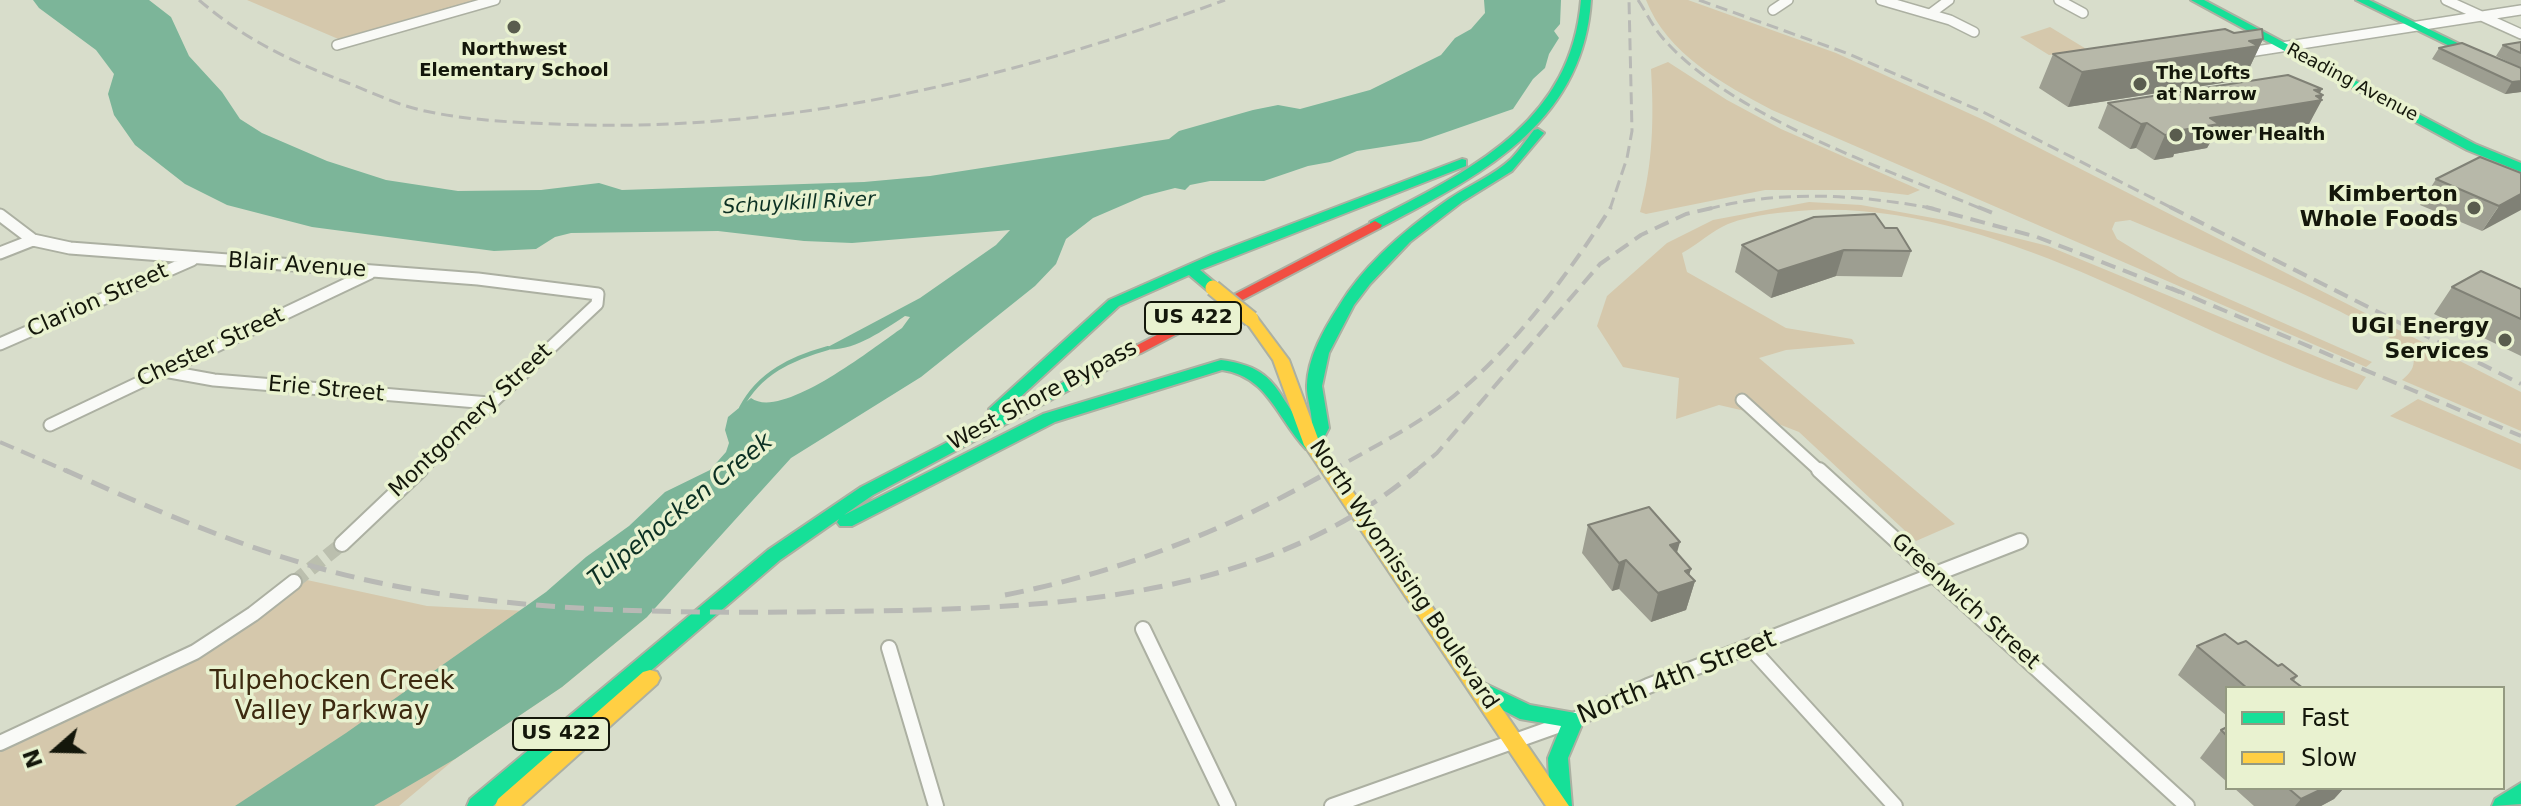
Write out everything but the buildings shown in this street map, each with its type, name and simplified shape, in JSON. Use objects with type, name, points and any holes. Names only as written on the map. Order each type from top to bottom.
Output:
[{"type":"main road","name":"West Shore Bypass","points":[[475,806],[782,549],[867,491],[1414,205],[1466,175],[1510,144],[1536,120],[1564,85],[1578,59],[1586,22],[1586,0]]},
{"type":"main road","name":"West Shore Bypass","points":[[506,806],[700,634],[793,558],[888,494],[1430,207],[1481,177],[1542,129],[1567,100],[1589,61],[1598,23],[1596,0]]},
{"type":"main road","name":"Reading Avenue","points":[[2196,0],[2471,147],[2517,165]]},
{"type":"main road","points":[[2361,0],[2489,61]]},
{"type":"main road","points":[[782,549],[863,483],[1002,406],[1104,310],[1218,257],[1465,161],[1520,122],[1578,59]]},
{"type":"main road","points":[[846,522],[1049,418],[1221,365],[1245,367],[1263,377],[1275,392],[1294,431],[1312,445],[1321,428],[1314,392],[1321,356],[1346,303],[1403,241],[1448,205],[1514,163],[1542,129]]},
{"type":"main road","name":"North Wyomissing Boulevard","points":[[1192,270],[1251,319],[1272,345],[1281,360],[1312,445],[1560,806]]},
{"type":"main road","points":[[1475,684],[1517,713],[1574,720],[1558,758],[1560,806]]},
{"type":"main road","points":[[2503,806],[2521,792]]},
{"type":"street","points":[[337,45],[495,0]]},
{"type":"street","points":[[1773,10],[1788,0]]},
{"type":"street","points":[[1881,0],[1930,14],[1974,32]]},
{"type":"street","points":[[1930,14],[1949,0]]},
{"type":"street","points":[[2059,0],[2083,13]]},
{"type":"street","points":[[2446,0],[2521,34]]},
{"type":"street","points":[[2232,55],[2521,10]]},
{"type":"street","name":"Blair Avenue","points":[[0,215],[33,240],[70,248],[590,291],[598,294],[599,298]]},
{"type":"street","points":[[0,253],[33,240]]},
{"type":"street","name":"Clarion Street","points":[[0,344],[195,259]]},
{"type":"street","name":"Chester Street","points":[[50,425],[373,271]]},
{"type":"street","name":"Montgomery Street","points":[[342,544],[597,304],[599,298]]},
{"type":"street","name":"Erie Street","points":[[164,371],[214,380],[489,403]]},
{"type":"street","name":"Greenwich Street","points":[[1742,400],[2187,806]]},
{"type":"street","name":"North 4th Street","points":[[1332,806],[1574,720],[1648,686],[2020,541]]},
{"type":"street","points":[[0,743],[195,652],[253,614],[294,582]]},
{"type":"street","points":[[1143,629],[1228,806]]},
{"type":"street","points":[[1750,647],[1895,806]]},
{"type":"street","points":[[889,648],[936,806]]},
{"type":"green space","points":[[247,0],[487,0],[343,41]]},
{"type":"green space","points":[[1646,0],[1688,0],[1836,53],[1986,121],[2521,392],[2521,431],[2402,380],[2411,370],[2414,357],[2396,342],[2335,309],[2259,274],[2130,220],[2115,222],[2112,229],[2117,239],[2179,277],[2372,362],[2366,367],[1772,110],[1698,66],[1668,36]]},
{"type":"green space","points":[[2050,27],[2088,50],[2049,55],[2020,37]]},
{"type":"green space","points":[[1668,62],[1727,100],[1781,129],[1920,190],[1908,195],[1866,190],[1765,190],[1646,214],[1640,212],[1652,141],[1651,69]]},
{"type":"green space","points":[[1809,202],[1861,205],[1944,220],[2048,246],[2366,377],[2357,390],[2292,366],[2021,248],[1952,227],[1882,213],[1812,210],[1759,216],[1722,227],[1682,253],[1687,272],[1786,328],[1852,339],[1855,344],[1786,350],[1759,358],[1955,524],[1916,541],[1799,432],[1745,411],[1719,405],[1676,419],[1679,378],[1623,367],[1597,326],[1607,296],[1667,243],[1713,220]]},
{"type":"green space","points":[[2418,399],[2521,444],[2521,470],[2390,416]]},
{"type":"green space","name":"Tulpehocken Creek Valley Parkway","points":[[307,580],[427,606],[647,617],[562,687],[455,759],[399,806],[0,806],[0,750],[198,657]]},
{"type":"water","points":[[33,0],[149,0],[171,17],[189,56],[222,92],[240,119],[262,133],[327,161],[386,180],[458,191],[541,190],[599,183],[622,190],[864,182],[930,176],[1169,139],[1179,131],[1253,110],[1278,105],[1300,109],[1370,90],[1441,55],[1455,38],[1471,29],[1485,13],[1484,0],[1561,0],[1560,24],[1554,31],[1559,38],[1545,68],[1533,79],[1513,109],[1421,141],[1357,151],[1264,181],[1210,181],[1190,185],[1185,190],[1175,188],[1144,196],[1093,218],[1066,239],[1056,264],[1035,286],[921,377],[791,458],[647,617],[562,687],[455,759],[374,806],[235,806],[346,733],[546,592],[586,557],[629,526],[665,492],[710,470],[726,452],[729,443],[725,430],[728,417],[751,398],[765,402],[784,399],[805,391],[850,365],[902,328],[910,317],[905,316],[856,344],[824,349],[920,298],[996,245],[1010,230],[852,243],[718,231],[571,233],[555,237],[536,249],[494,251],[312,227],[227,205],[185,184],[135,145],[114,115],[108,94],[114,74],[96,50],[39,8]]},
{"type":"waterway","points":[[741,408],[767,376],[789,362],[828,348]]},
{"type":"tunnel","points":[[294,582],[342,544]]},
{"type":"railway","points":[[199,0],[232,26],[283,55],[403,105],[464,118],[582,125],[665,124],[747,118],[828,108],[909,93],[1069,52],[1225,0]]},
{"type":"railway","points":[[1610,208],[1627,158],[1632,131],[1629,0]]},
{"type":"railway","points":[[1638,0],[1661,36],[1690,65],[1726,91],[1811,138],[1982,209]]},
{"type":"railway","points":[[1699,0],[1849,54],[1983,112],[2174,209]]},
{"type":"railway","points":[[1708,209],[1765,199],[1822,196],[1928,208]]},
{"type":"railway","points":[[1414,472],[1437,453],[1600,264],[1641,235],[1686,214],[1716,207]]},
{"type":"railway","points":[[1978,207],[1998,215]]},
{"type":"railway","points":[[2170,207],[2521,384]]},
{"type":"railway","points":[[1329,472],[1425,417],[1477,377],[1540,307],[1610,208]]},
{"type":"railway","points":[[1928,208],[1937,209]]},
{"type":"railway","points":[[1928,208],[2037,237],[2182,293]]},
{"type":"railway","points":[[2171,288],[2521,436]]},
{"type":"railway","points":[[0,442],[69,472]]},
{"type":"railway","points":[[65,470],[248,545],[362,579],[416,590],[527,604],[638,611],[749,612],[963,609],[1044,603],[1125,593],[1204,577],[1280,552],[1351,517],[1417,470]]},
{"type":"railway","points":[[1005,595],[1091,574],[1174,546],[1254,511],[1332,470]]},
{"type":"traffic: fast","points":[[1375,225],[1470,173],[1528,127],[1552,101],[1570,71],[1582,37],[1586,0]]},
{"type":"traffic: fast","points":[[2196,0],[2471,147],[2521,168]]},
{"type":"traffic: fast","points":[[2361,0],[2474,54]]},
{"type":"traffic: fast","points":[[846,522],[1049,418],[1221,365],[1240,367],[1265,383],[1290,420],[1312,445],[1321,428],[1315,380],[1322,353],[1347,303],[1405,239],[1457,200],[1508,168],[1538,133]]},
{"type":"traffic: fast","points":[[997,409],[1114,303],[1218,257],[1462,163]]},
{"type":"traffic: fast","points":[[1192,270],[1213,288]]},
{"type":"traffic: fast","points":[[478,806],[774,555],[867,491],[1136,350]]},
{"type":"traffic: fast","points":[[1486,692],[1527,713],[1574,720],[1558,758],[1561,806]]},
{"type":"traffic: fast","points":[[2503,806],[2521,792]]},
{"type":"traffic: slow","points":[[1213,288],[1251,319]]},
{"type":"traffic: slow","points":[[1251,319],[1281,360],[1312,445],[1558,806]]},
{"type":"traffic: slow","points":[[506,806],[650,678]]},
{"type":"traffic: jam","points":[[1136,350],[1375,225]]},
{"type":"place","name":"Northwest Elementary School","points":[[514,27]]},
{"type":"place","name":"The Lofts at Narrow","points":[[2140,84]]},
{"type":"place","name":"Tower Health","points":[[2176,135]]},
{"type":"place","name":"Kimberton Whole Foods","points":[[2474,208]]},
{"type":"place","name":"UGI Energy Services","points":[[2505,340]]},
{"type":"water label","name":"Schuylkill River","points":[[799,204]]},
{"type":"water label","name":"Tulpehocken Creek","points":[[681,511]]}]
